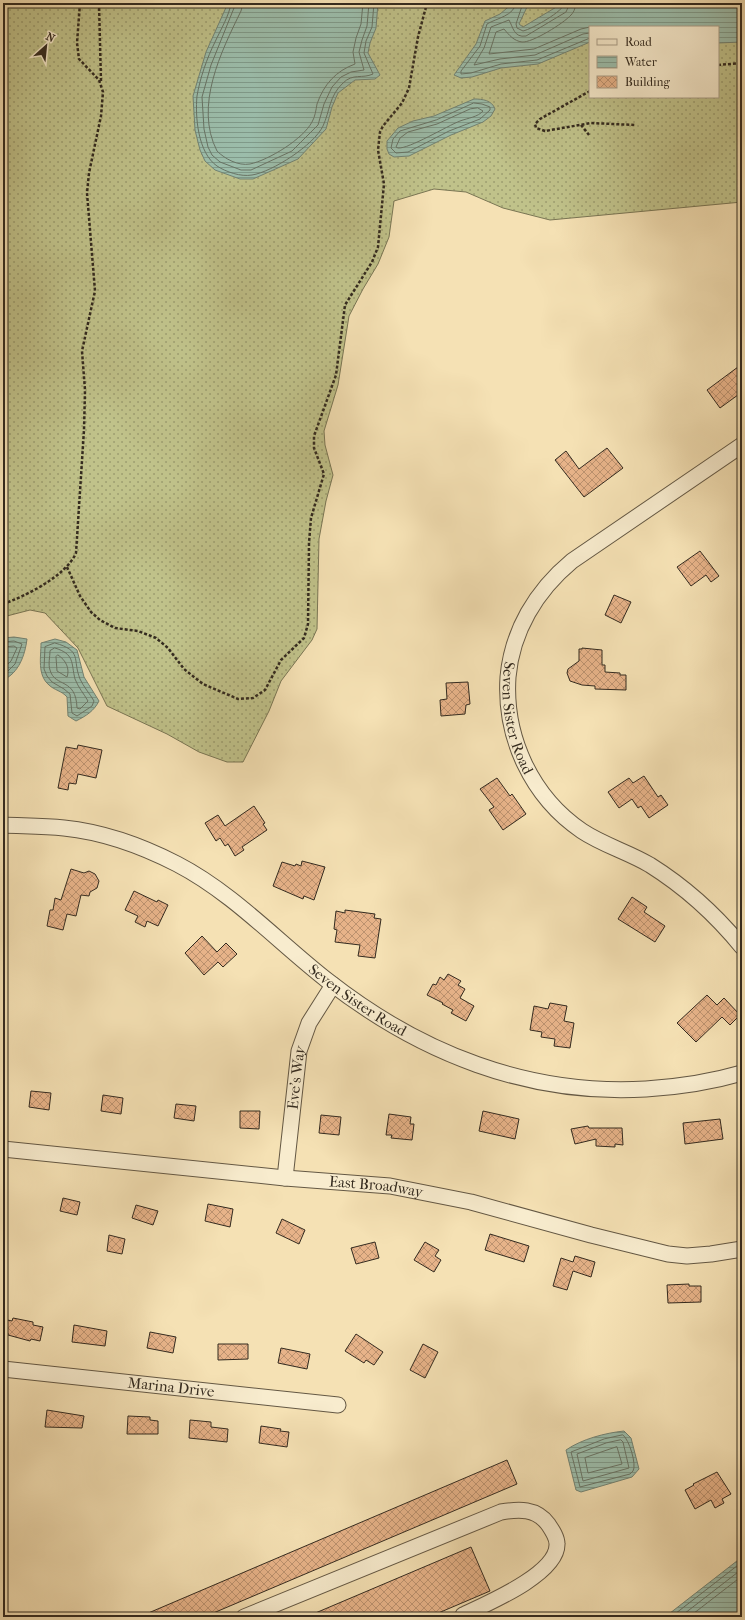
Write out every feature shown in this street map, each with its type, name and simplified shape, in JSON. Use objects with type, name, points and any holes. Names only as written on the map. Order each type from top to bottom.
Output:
[{"type":"street","name":"Seven Sister Road","points":[[742,445],[558,572],[532,606],[519,631],[511,658],[508,687],[509,715],[520,756],[534,781],[551,804],[584,832],[649,865],[672,880],[714,915],[742,947]]},
{"type":"street","name":"Seven Sister Road","points":[[3,825],[66,828],[95,834],[123,841],[177,864],[226,896],[334,985],[388,1023],[419,1041],[479,1066],[521,1078],[556,1085],[592,1089],[628,1090],[664,1088],[700,1083],[742,1073]]},
{"type":"street","name":"Eve's Way","points":[[285,1178],[295,1076],[300,1047],[309,1023],[334,985]]},
{"type":"street","name":"East Broadway","points":[[3,1148],[285,1178],[410,1189],[471,1202],[591,1236],[668,1254],[686,1256],[742,1249]]},
{"type":"street","name":"Marina Drive","points":[[3,1368],[338,1405]]},
{"type":"street","points":[[244,1617],[495,1514],[518,1510],[529,1510],[539,1516],[547,1523],[558,1542],[553,1559],[524,1584],[462,1616]]},
{"type":"path","points":[[80,3],[77,43],[79,59],[101,85]]},
{"type":"path","points":[[3,604],[33,591],[67,567],[74,557],[77,543],[85,390],[82,351],[94,291],[87,193],[89,173],[101,116],[103,92],[101,85],[99,3]]},
{"type":"path","points":[[67,567],[80,596],[91,612],[100,620],[116,628],[138,631],[156,638],[168,648],[184,669],[194,677],[210,687],[238,699],[254,698],[265,690],[281,660],[304,638],[308,624],[309,543],[311,518],[324,474],[314,448],[314,436],[336,375],[344,305],[372,262],[378,247],[384,184],[378,150],[379,137],[383,126],[402,103],[409,88],[418,37],[427,3]]},
{"type":"path","points":[[719,65],[742,63]]},
{"type":"path","points":[[589,92],[540,119],[535,124],[538,130],[545,131],[591,123],[635,125]]},
{"type":"path","points":[[581,125],[589,135]]},
{"type":"green space","points":[[3,3],[742,3],[742,202],[550,220],[503,208],[466,192],[434,189],[394,201],[389,237],[378,264],[349,316],[338,385],[324,431],[325,445],[333,475],[326,501],[319,539],[317,629],[312,640],[281,681],[269,711],[243,762],[227,762],[199,752],[167,734],[107,706],[78,648],[45,613],[30,610],[3,617]]},
{"type":"water","points":[[228,3],[378,3],[376,28],[368,53],[380,75],[375,79],[355,80],[338,93],[332,107],[326,129],[298,159],[253,179],[240,179],[215,170],[205,161],[200,150],[195,130],[193,96],[206,52]]},
{"type":"water","points":[[513,3],[526,3],[527,7],[519,24],[523,27],[563,3],[742,3],[742,42],[719,43],[719,26],[589,26],[589,42],[538,64],[501,68],[472,77],[461,78],[454,75],[476,44],[485,21],[500,14]]},
{"type":"water","points":[[474,99],[489,102],[494,106],[495,109],[491,116],[483,122],[451,135],[409,156],[394,157],[389,154],[387,149],[387,141],[398,128],[413,121],[434,116]]},
{"type":"water","points":[[14,637],[27,639],[25,651],[17,668],[9,677],[3,680],[3,638]]},
{"type":"water","points":[[55,639],[66,642],[77,650],[84,677],[99,701],[95,708],[76,721],[68,716],[67,697],[45,681],[41,671],[41,643]]},
{"type":"water","points":[[624,1431],[631,1438],[639,1469],[632,1477],[581,1492],[576,1490],[566,1450],[594,1437]]},
{"type":"water","points":[[742,1557],[742,1617],[665,1617]]},
{"type":"building","points":[[742,364],[742,392],[720,408],[707,390]]},
{"type":"building","points":[[607,448],[623,468],[584,497],[555,460],[566,451],[579,469]]},
{"type":"building","points":[[700,551],[719,576],[711,582],[706,575],[691,586],[677,567]]},
{"type":"building","points":[[614,595],[631,602],[621,623],[605,615]]},
{"type":"building","points":[[579,649],[602,650],[602,665],[605,665],[605,672],[626,675],[626,690],[595,689],[595,686],[582,685],[570,681],[567,673],[568,669],[579,661]]},
{"type":"building","points":[[468,682],[470,704],[466,705],[465,714],[441,716],[440,700],[447,699],[446,683]]},
{"type":"building","points":[[78,745],[102,750],[96,778],[78,774],[76,784],[69,783],[68,790],[58,788],[66,747],[77,749]]},
{"type":"building","points":[[644,776],[658,797],[661,795],[668,805],[649,818],[641,806],[638,808],[632,799],[619,808],[608,792],[629,778],[633,783]]},
{"type":"building","points":[[497,778],[510,796],[512,794],[526,814],[503,830],[489,810],[494,807],[480,789]]},
{"type":"building","points":[[254,806],[265,823],[263,824],[267,830],[242,847],[244,850],[235,856],[228,844],[225,846],[220,838],[216,841],[205,823],[218,815],[225,826]]},
{"type":"building","points":[[302,861],[325,867],[314,900],[304,896],[303,899],[273,886],[282,862],[295,866],[296,864],[301,866]]},
{"type":"building","points":[[71,869],[84,873],[89,871],[95,874],[99,881],[97,888],[90,892],[89,896],[81,895],[76,916],[67,914],[63,930],[47,926],[50,910],[53,910],[55,898],[61,900]]},
{"type":"building","points":[[134,891],[157,902],[158,900],[168,905],[158,926],[147,921],[145,927],[135,922],[138,916],[125,910]]},
{"type":"building","points":[[632,897],[647,907],[644,912],[665,926],[655,942],[618,919]]},
{"type":"building","points":[[345,910],[375,914],[374,918],[381,919],[375,958],[358,956],[360,945],[335,942],[337,930],[334,929],[336,911],[345,913]]},
{"type":"building","points":[[202,936],[217,952],[226,943],[237,954],[223,967],[218,962],[204,975],[185,953]]},
{"type":"building","points":[[448,974],[461,981],[458,985],[465,989],[460,998],[474,1006],[466,1021],[451,1013],[453,1010],[442,1004],[443,1003],[427,995],[433,984],[436,985],[440,977],[444,980]]},
{"type":"building","points":[[707,995],[717,1005],[724,998],[740,1015],[730,1025],[722,1017],[696,1042],[677,1023]]},
{"type":"building","points":[[550,1003],[567,1006],[564,1021],[574,1023],[570,1048],[554,1046],[555,1039],[541,1037],[542,1032],[530,1030],[534,1006],[548,1009]]},
{"type":"building","points":[[31,1091],[51,1093],[49,1110],[29,1107]]},
{"type":"building","points":[[103,1095],[123,1098],[121,1114],[101,1111]]},
{"type":"building","points":[[176,1104],[196,1106],[194,1121],[174,1118]]},
{"type":"building","points":[[240,1111],[260,1111],[259,1129],[240,1128]]},
{"type":"building","points":[[483,1111],[519,1119],[515,1139],[479,1131]]},
{"type":"building","points":[[389,1114],[411,1117],[410,1124],[414,1124],[412,1140],[391,1138],[392,1135],[386,1135]]},
{"type":"building","points":[[321,1115],[341,1117],[339,1135],[319,1133]]},
{"type":"building","points":[[720,1119],[723,1139],[685,1144],[683,1123]]},
{"type":"building","points":[[588,1126],[589,1128],[622,1128],[623,1145],[615,1144],[615,1147],[596,1146],[596,1139],[575,1144],[571,1129]]},
{"type":"building","points":[[63,1198],[80,1202],[77,1215],[60,1211]]},
{"type":"building","points":[[208,1204],[233,1209],[230,1227],[205,1221]]},
{"type":"building","points":[[136,1205],[158,1211],[153,1225],[132,1218]]},
{"type":"building","points":[[282,1219],[305,1230],[299,1244],[276,1233]]},
{"type":"building","points":[[490,1234],[529,1246],[524,1262],[485,1250]]},
{"type":"building","points":[[109,1235],[125,1239],[122,1254],[107,1251]]},
{"type":"building","points":[[375,1242],[379,1258],[356,1264],[351,1248]]},
{"type":"building","points":[[425,1242],[439,1250],[435,1256],[441,1260],[434,1272],[414,1260]]},
{"type":"building","points":[[575,1256],[595,1262],[591,1277],[573,1271],[567,1290],[553,1286],[561,1258],[573,1262]]},
{"type":"building","points":[[689,1284],[689,1286],[701,1286],[701,1302],[668,1303],[667,1285]]},
{"type":"building","points":[[13,1318],[33,1322],[33,1325],[43,1327],[40,1341],[31,1339],[30,1341],[8,1335],[8,1333],[3,1332],[3,1319],[12,1321]]},
{"type":"building","points":[[74,1325],[107,1331],[105,1346],[72,1342]]},
{"type":"building","points":[[150,1332],[176,1337],[173,1353],[147,1348]]},
{"type":"building","points":[[356,1334],[383,1352],[374,1365],[366,1360],[364,1363],[345,1351]]},
{"type":"building","points":[[218,1344],[248,1344],[248,1359],[218,1360]]},
{"type":"building","points":[[423,1344],[438,1352],[425,1378],[410,1370]]},
{"type":"building","points":[[281,1348],[310,1354],[307,1369],[278,1363]]},
{"type":"building","points":[[47,1410],[84,1416],[82,1428],[45,1427]]},
{"type":"building","points":[[128,1416],[150,1417],[150,1420],[158,1421],[158,1434],[127,1434]]},
{"type":"building","points":[[190,1420],[211,1422],[211,1427],[228,1429],[227,1442],[189,1438]]},
{"type":"building","points":[[261,1426],[281,1429],[280,1431],[289,1432],[287,1447],[259,1443]]},
{"type":"building","points":[[507,1460],[517,1484],[204,1617],[139,1617]]},
{"type":"building","points":[[717,1472],[731,1494],[722,1499],[724,1503],[715,1508],[711,1500],[695,1509],[685,1490],[694,1485],[693,1484]]},
{"type":"building","points":[[471,1547],[490,1591],[429,1617],[306,1617]]}]
